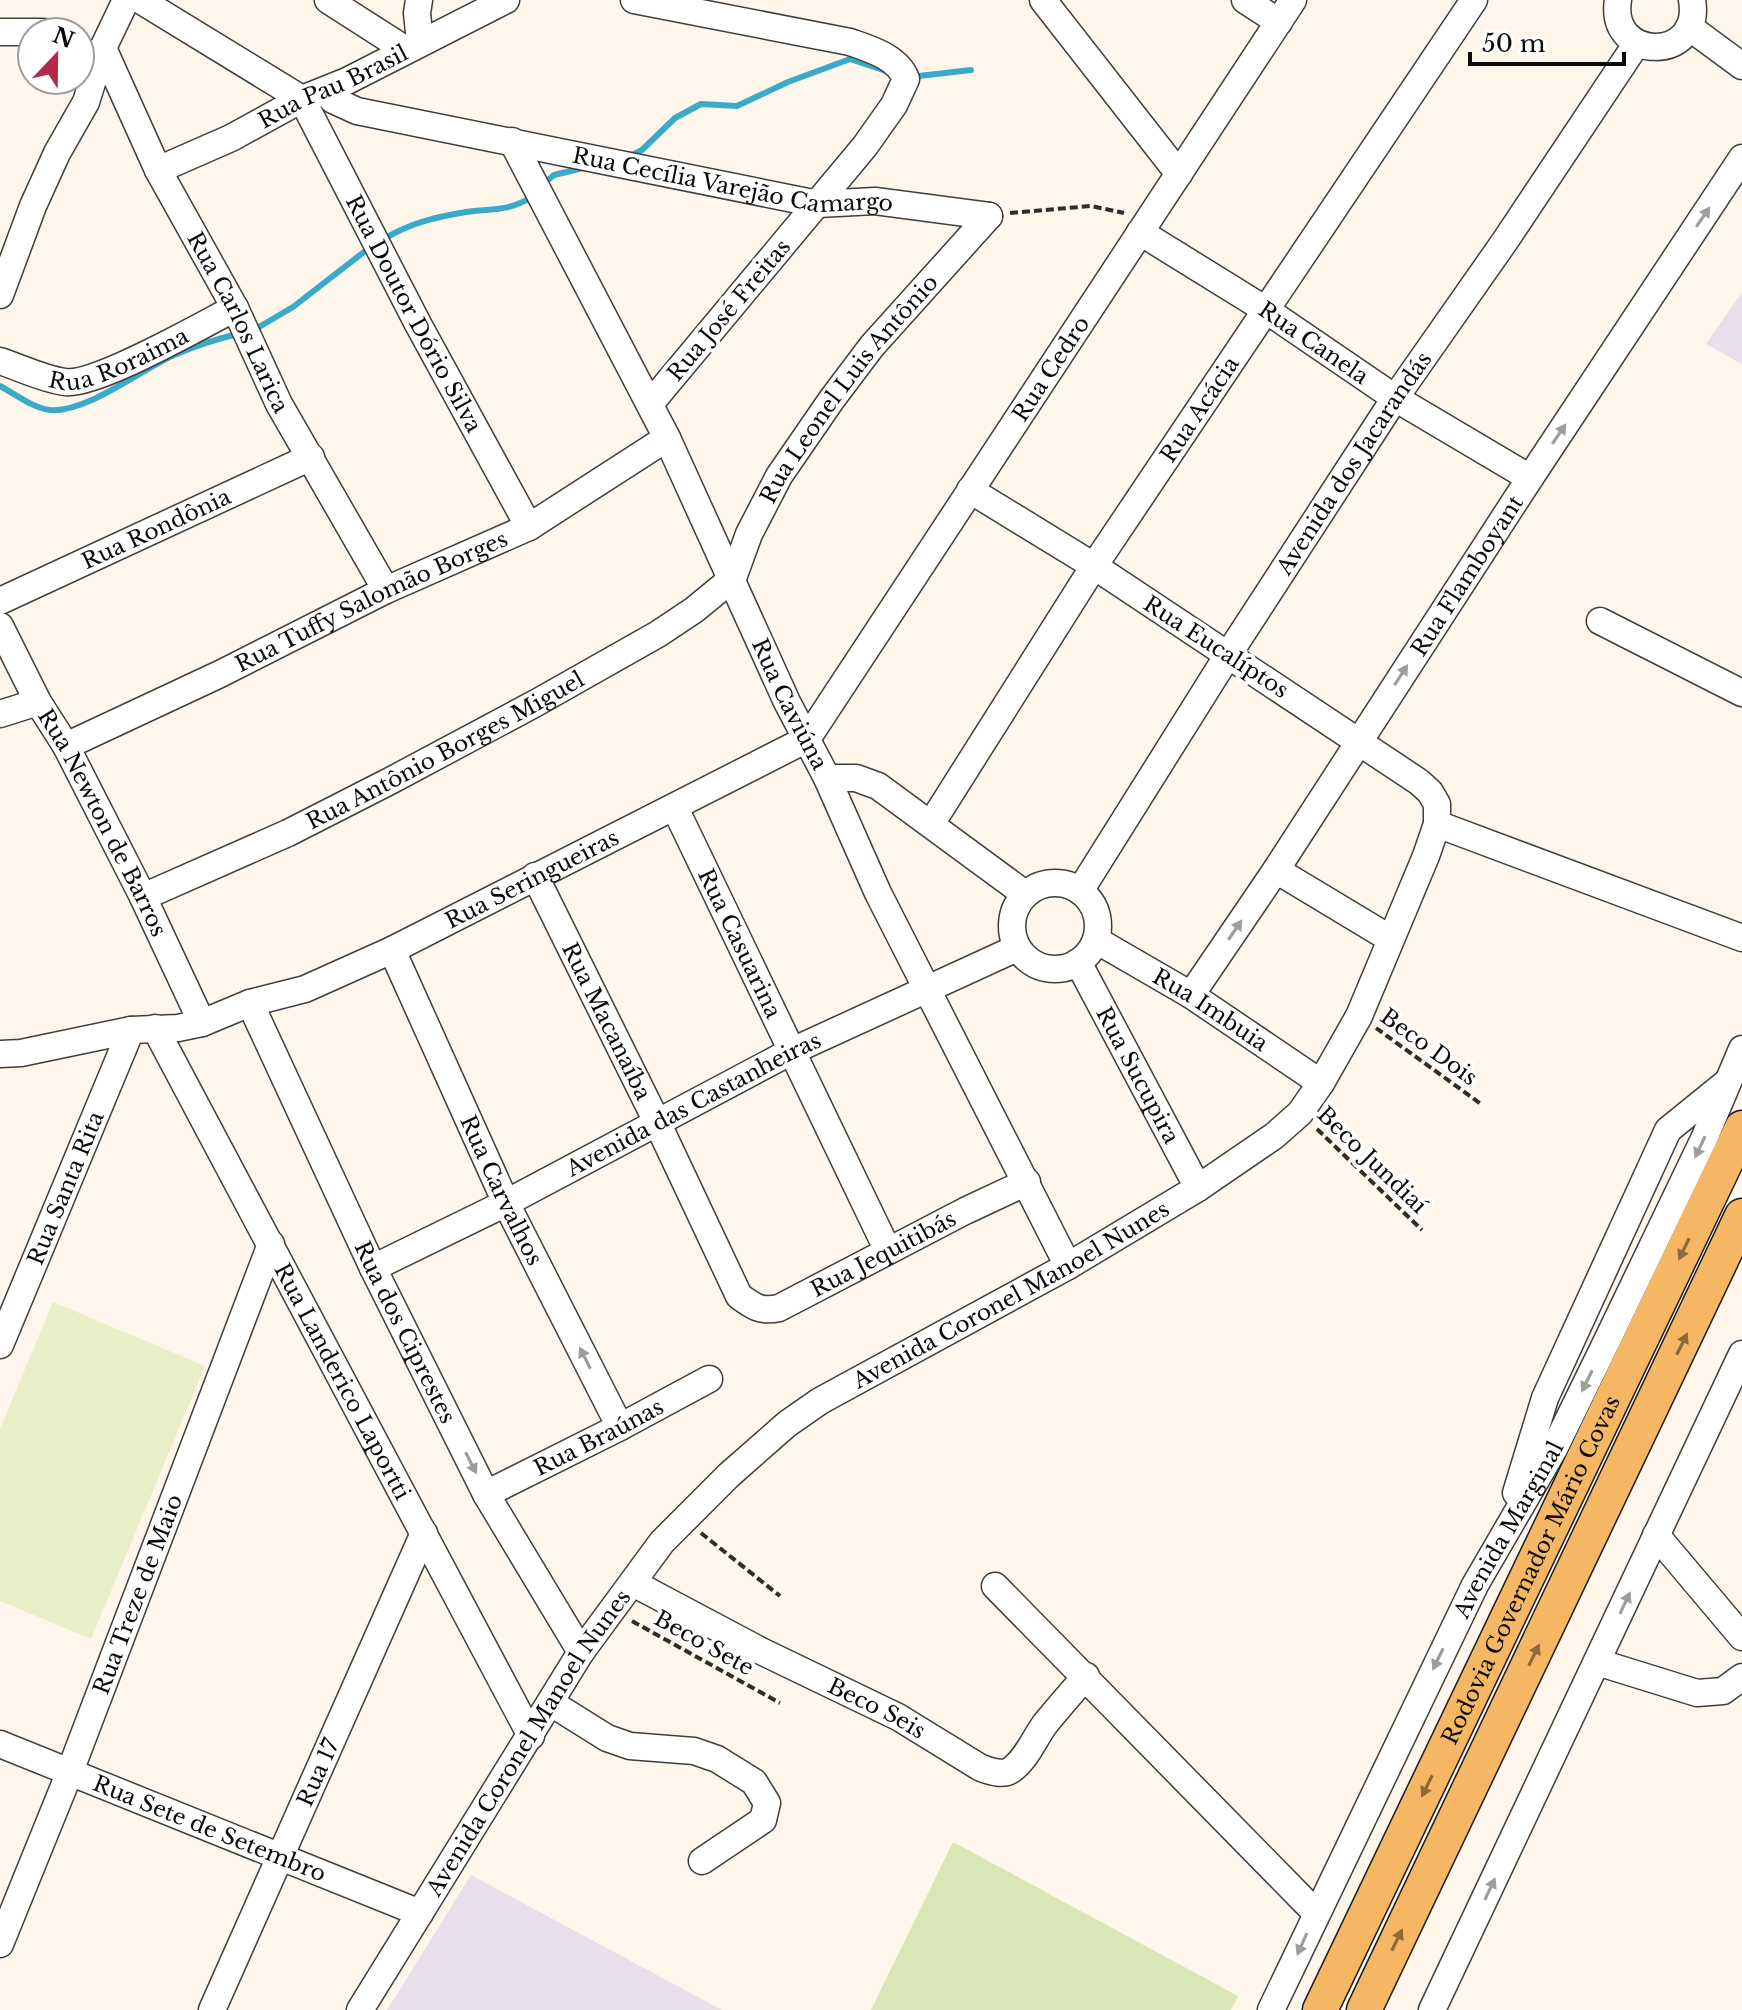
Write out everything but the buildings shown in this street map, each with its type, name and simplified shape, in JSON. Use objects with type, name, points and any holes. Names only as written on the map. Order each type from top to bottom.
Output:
[{"type":"main road","name":"Rodovia Governador Mário Covas","points":[[1320,2010],[1742,1128]]},
{"type":"main road","name":"Rodovia Governador Mário Covas","points":[[1364,2010],[1742,1216]]},
{"type":"street","points":[[328,0],[413,46],[419,0]]},
{"type":"street","name":"Rua Pau Brasil","points":[[158,170],[231,138],[506,0]]},
{"type":"street","name":"Rua José Freitas","points":[[634,0],[850,42],[876,51],[902,69],[906,79],[894,105],[818,204],[650,404]]},
{"type":"street","points":[[1043,0],[1179,174]]},
{"type":"street","points":[[1245,0],[1286,11]]},
{"type":"street","name":"Rua Acácia","points":[[931,824],[1094,566],[1474,0]]},
{"type":"street","points":[[1618,0],[1616,11],[1621,27],[1637,43],[1651,47],[1667,46],[1680,39],[1689,27],[1692,0]]},
{"type":"street","points":[[96,41],[142,1]]},
{"type":"street","name":"Rua Cecília Varejão Camargo","points":[[142,1],[313,95],[357,111],[818,204],[875,201],[989,216]]},
{"type":"street","name":"Rua Cedro","points":[[807,739],[1286,11]]},
{"type":"street","points":[[1689,27],[1742,66]]},
{"type":"street","name":"Avenida dos Jacarandás","points":[[1080,891],[1395,398],[1505,241],[1637,43]]},
{"type":"street","name":"Rua Carlos Larica","points":[[96,54],[235,308],[279,404],[386,590]]},
{"type":"street","name":"Rua Doutor Dório Silva","points":[[313,95],[418,324],[529,527]]},
{"type":"street","points":[[0,295],[33,206],[87,96]]},
{"type":"street","name":"Rua Caviúna","points":[[512,141],[667,438],[878,893],[1068,1266]]},
{"type":"street","name":"Rua Flamboyant","points":[[1191,995],[1742,158]]},
{"type":"street","name":"Rua Leonel Luis Antônio","points":[[733,578],[749,534],[779,476],[832,399],[872,346],[989,216]]},
{"type":"street","name":"Rua Canela","points":[[1145,225],[1395,398],[1530,478]]},
{"type":"street","name":"Rua Roraima","points":[[0,361],[46,377],[67,382],[83,381],[235,308]]},
{"type":"street","name":"Rua Tuffy Salomão Borges","points":[[66,746],[220,674],[386,590],[529,527],[667,438]]},
{"type":"street","name":"Rua Rondônia","points":[[0,601],[311,457]]},
{"type":"street","name":"Rua Eucalíptos","points":[[970,490],[1094,566],[1358,740],[1430,792],[1437,804],[1437,824]]},
{"type":"street","name":"Rua Antônio Borges Miguel","points":[[143,897],[288,833],[536,703],[658,634],[733,578]]},
{"type":"street","points":[[1600,621],[1742,693]]},
{"type":"street","name":"Rua Newton de Barros","points":[[0,626],[143,897],[202,1023]]},
{"type":"street","points":[[0,714],[38,702]]},
{"type":"street","name":"Rua Seringueiras","points":[[0,1054],[21,1053],[143,1029],[178,1028],[202,1023],[250,1003],[305,989],[392,950],[807,739]]},
{"type":"street","points":[[827,778],[856,778],[878,786],[1025,894]]},
{"type":"street","name":"Rua Casuarina","points":[[675,808],[888,1251]]},
{"type":"street","points":[[1437,824],[1742,938]]},
{"type":"street","name":"Avenida Coronel Manoel Nunes","points":[[360,2010],[581,1652],[662,1542],[729,1475],[787,1424],[820,1401],[1068,1266],[1198,1188],[1274,1136],[1300,1113],[1359,1016],[1437,824]]},
{"type":"street","points":[[1276,870],[1389,938]]},
{"type":"street","name":"Rua Macanaíba","points":[[535,876],[739,1296]]},
{"type":"street","points":[[1052,883],[1080,891],[1096,913],[1096,940],[1089,952],[1066,968],[1038,966],[1026,958],[1017,948],[1012,934],[1016,906],[1025,894],[1052,883]]},
{"type":"street","name":"Rua Imbuia","points":[[1096,940],[1191,995],[1321,1083]]},
{"type":"street","name":"Avenida das Castanheiras","points":[[373,1268],[506,1203],[790,1052],[1017,948]]},
{"type":"street","name":"Rua Carvalhos","points":[[392,950],[506,1203],[620,1427]]},
{"type":"street","name":"Rua Sucupira","points":[[1078,962],[1198,1188]]},
{"type":"street","name":"Rua dos Ciprestes","points":[[250,1003],[373,1268],[486,1494],[581,1652]]},
{"type":"street","name":"Rua Landerico Laportti","points":[[143,1029],[271,1244],[531,1736]]},
{"type":"street","name":"Rua Santa Rita","points":[[0,1345],[143,1029]]},
{"type":"street","name":"Avenida Marginal","points":[[1271,2010],[1475,1585],[1554,1449],[1704,1139],[1742,1049]]},
{"type":"street","points":[[1505,1531],[1545,1398],[1668,1130],[1729,1080]]},
{"type":"street","name":"Rua Jequitibás","points":[[739,1296],[755,1308],[766,1311],[779,1308],[1027,1182]]},
{"type":"street","name":"Rua Treze de Maio","points":[[0,1944],[69,1774],[271,1244]]},
{"type":"street","points":[[1432,2010],[1742,1354]]},
{"type":"street","name":"Rua Braúnas","points":[[486,1494],[709,1379]]},
{"type":"street","name":"Rua 17","points":[[212,2010],[278,1855],[424,1533]]},
{"type":"street","points":[[1656,1535],[1742,1637]]},
{"type":"street","name":"Beco Seis","points":[[633,1583],[761,1651],[898,1717],[981,1768],[994,1772],[1011,1770],[1086,1676]]},
{"type":"street","points":[[995,1586],[1316,1913]]},
{"type":"street","points":[[1597,1662],[1697,1693],[1723,1691],[1742,1677]]},
{"type":"street","points":[[551,1703],[607,1738],[630,1746],[694,1751],[717,1759],[754,1782],[767,1803],[763,1820],[702,1861]]},
{"type":"street","name":"Rua Sete de Setembro","points":[[0,1744],[420,1913]]},
{"type":"path","points":[[989,216],[1091,206],[1145,225]]},
{"type":"path","name":"Beco Dois","points":[[1359,1016],[1481,1104]]},
{"type":"path","name":"Beco Jundiaí","points":[[1300,1113],[1422,1230]]},
{"type":"path","points":[[684,1519],[780,1596]]},
{"type":"path","name":"Beco Sete","points":[[613,1610],[780,1703]]},
{"type":"shaded area","points":[[1742,292],[1742,364],[1706,344]]},
{"type":"shaded area","points":[[471,1875],[722,2010],[387,2010]]},
{"type":"green space","points":[[53,1302],[205,1366],[91,1639],[0,1601],[0,1429]]},
{"type":"green space","points":[[953,1842],[1238,1996],[1231,2010],[871,2010]]},
{"type":"waterway","points":[[630,156],[642,150],[675,118],[701,104],[737,106],[788,82],[850,59],[889,72]]},
{"type":"waterway","points":[[910,77],[971,70]]},
{"type":"waterway","points":[[543,184],[554,175],[583,168]]},
{"type":"waterway","points":[[384,239],[424,221],[507,207],[532,197]]},
{"type":"waterway","points":[[259,327],[293,307],[369,248]]},
{"type":"waterway","points":[[0,386],[37,407],[64,409],[96,398],[174,355],[238,334]]}]
